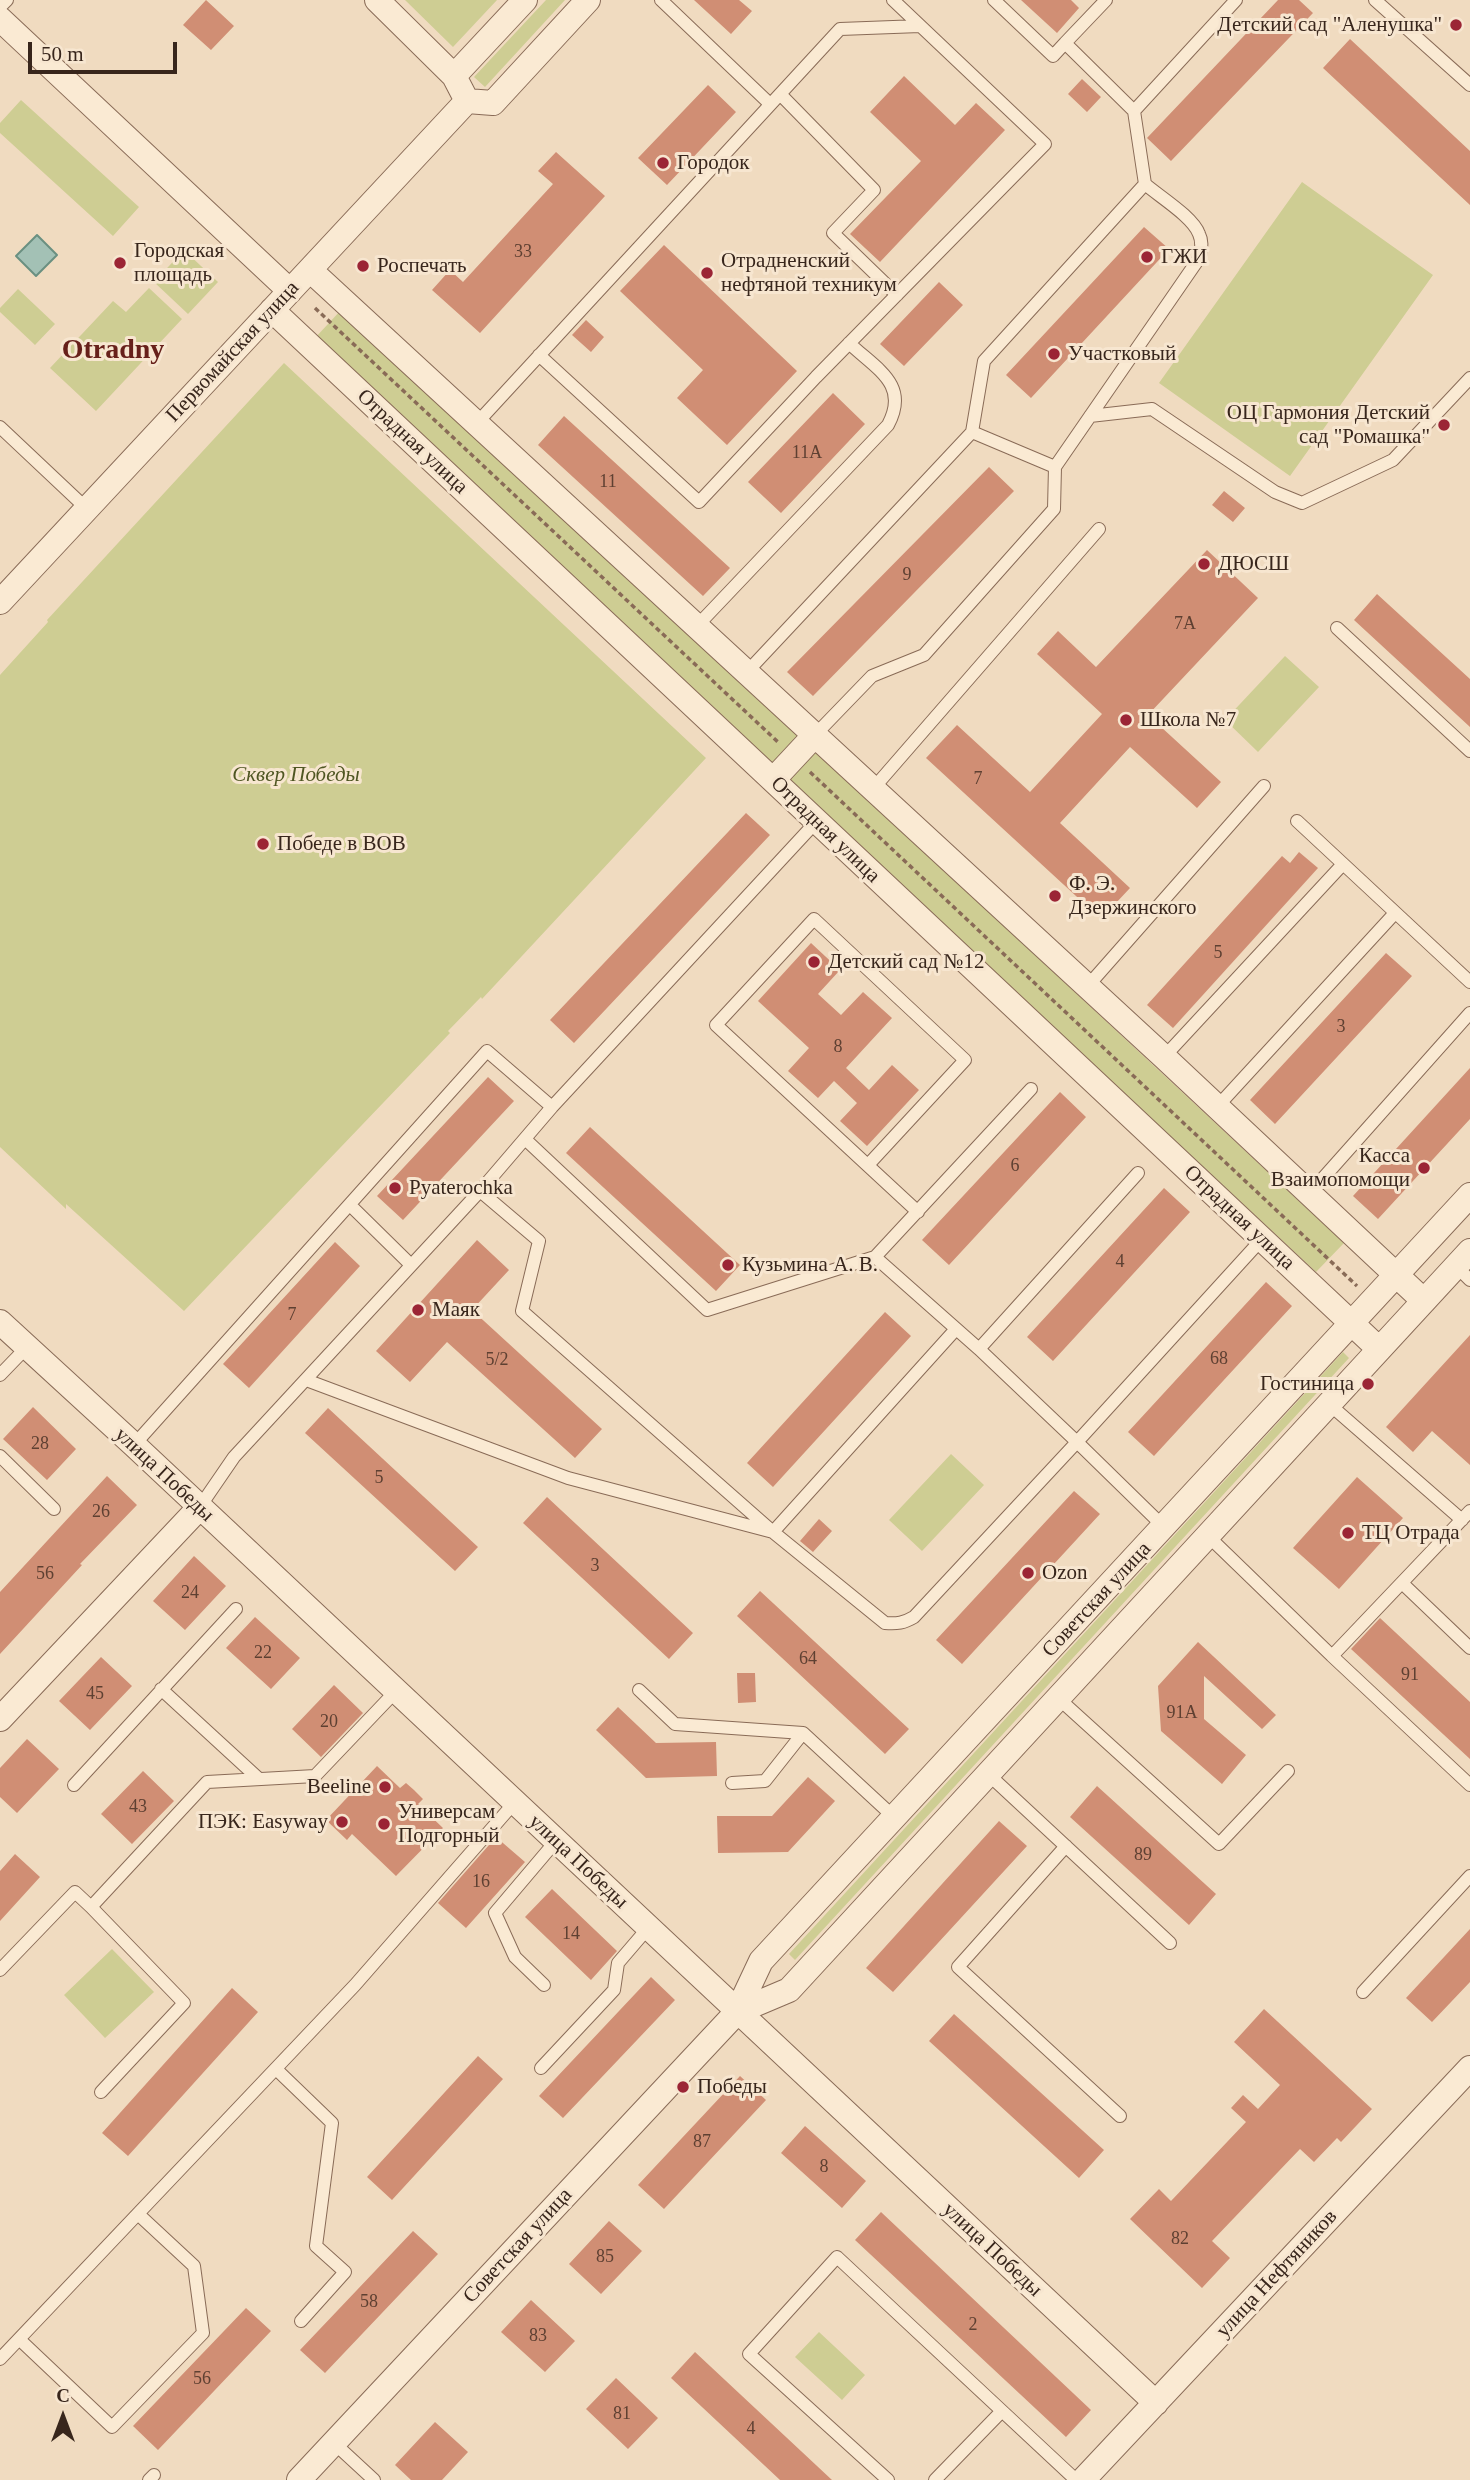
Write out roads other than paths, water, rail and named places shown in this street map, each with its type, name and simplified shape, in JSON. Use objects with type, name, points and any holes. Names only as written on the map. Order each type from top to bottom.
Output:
[{"type":"street","points":[[376,0],[454,76],[467,101],[493,103],[587,0]]},
{"type":"street","points":[[454,76],[525,0]]},
{"type":"street","points":[[0,19],[290,292]]},
{"type":"street","name":"Первомайская улица","points":[[0,602],[467,101]]},
{"type":"street","points":[[310,270],[1086,988],[1164,1057],[1424,1301]]},
{"type":"street","name":"Отрадная улица","points":[[272,310],[1380,1349]]},
{"type":"street","points":[[773,780],[814,736]]},
{"type":"street","name":"Советская улица","points":[[299,2480],[737,2012],[761,1961],[1470,1195]]},
{"type":"street","name":"Советская улица","points":[[737,2012],[789,1990],[1424,1301],[1465,1266]]},
{"type":"street","name":"улица Победы","points":[[0,1322],[1156,2403]]},
{"type":"street","points":[[0,1719],[199,1508]]},
{"type":"street","name":"улица Нефтяников","points":[[1083,2480],[1470,2068]]},
{"type":"lane","points":[[0,7],[7,0]]},
{"type":"lane","points":[[661,0],[770,104]]},
{"type":"lane","points":[[539,355],[699,502],[849,343],[1045,144],[893,0]]},
{"type":"lane","points":[[994,0],[1053,56],[1106,0]]},
{"type":"lane","points":[[1134,111],[1236,0]]},
{"type":"lane","points":[[1375,0],[1470,85]]},
{"type":"lane","points":[[476,424],[840,29],[920,26]]},
{"type":"lane","points":[[814,736],[873,676],[924,655],[1054,509],[1055,467],[1200,257],[1202,243],[1199,232],[1145,184],[1134,111],[1065,43]]},
{"type":"lane","points":[[780,94],[874,190],[833,233],[897,295]]},
{"type":"lane","points":[[746,673],[972,432],[984,361],[1145,184]]},
{"type":"lane","points":[[696,627],[881,434],[893,415],[897,400],[894,388],[849,343]]},
{"type":"lane","points":[[1090,416],[1152,409],[1275,492],[1302,503],[1393,460],[1470,378]]},
{"type":"lane","points":[[0,427],[87,509]]},
{"type":"lane","points":[[972,432],[1055,467]]},
{"type":"lane","points":[[872,790],[1099,529]]},
{"type":"lane","points":[[1337,628],[1470,751]]},
{"type":"lane","points":[[1086,988],[1264,786]]},
{"type":"lane","points":[[1297,821],[1470,982]]},
{"type":"lane","points":[[199,1508],[234,1457],[816,822]]},
{"type":"lane","points":[[1164,1057],[1343,864]]},
{"type":"lane","points":[[1216,1108],[1395,912]]},
{"type":"lane","points":[[868,1165],[965,1060],[814,919],[716,1025],[918,1212]]},
{"type":"lane","points":[[1309,1194],[1470,1013]]},
{"type":"lane","points":[[134,1445],[351,1206],[487,1051],[552,1107]]},
{"type":"lane","points":[[525,1139],[707,1310],[876,1257],[1031,1089]]},
{"type":"lane","points":[[979,1349],[1139,1173]]},
{"type":"lane","points":[[480,1191],[539,1241],[522,1311],[774,1532],[885,1623],[906,1622],[914,1616],[1262,1239]]},
{"type":"lane","points":[[351,1206],[410,1264]]},
{"type":"lane","points":[[876,1257],[979,1349],[1164,1527]]},
{"type":"lane","points":[[774,1532],[956,1329]]},
{"type":"lane","points":[[0,1375],[27,1347]]},
{"type":"lane","points":[[306,1380],[568,1478],[774,1532]]},
{"type":"lane","points":[[1329,1404],[1466,1515],[1332,1656]]},
{"type":"lane","points":[[0,1457],[54,1509]]},
{"type":"lane","points":[[1208,1536],[1470,1785]]},
{"type":"lane","points":[[1402,1583],[1470,1648]]},
{"type":"lane","points":[[74,1784],[236,1609]]},
{"type":"lane","points":[[161,1689],[259,1779]]},
{"type":"lane","points":[[639,1690],[675,1724],[803,1733],[895,1818]]},
{"type":"lane","points":[[91,1907],[207,1782],[315,1776],[396,1691]]},
{"type":"lane","points":[[1058,1698],[1219,1844],[1288,1771]]},
{"type":"lane","points":[[732,1783],[765,1781],[803,1733]]},
{"type":"lane","points":[[988,1774],[1170,1942]]},
{"type":"lane","points":[[0,2359],[355,1985],[515,1802]]},
{"type":"lane","points":[[544,1985],[515,1957],[495,1913],[556,1841]]},
{"type":"lane","points":[[1066,1846],[958,1967],[1120,2116]]},
{"type":"lane","points":[[1363,1992],[1470,1876]]},
{"type":"lane","points":[[0,1970],[75,1892],[184,2003],[101,2092]]},
{"type":"lane","points":[[541,2068],[614,1990],[618,1963],[648,1928]]},
{"type":"lane","points":[[276,2069],[332,2123],[316,2246],[345,2272],[301,2320]]},
{"type":"lane","points":[[19,2339],[112,2427],[203,2333],[194,2266],[138,2214]]},
{"type":"lane","points":[[888,2480],[749,2354],[837,2257],[1076,2480]]},
{"type":"lane","points":[[935,2480],[1002,2411]]},
{"type":"lane","points":[[334,2443],[374,2480]]},
{"type":"place","name":"Детский сад \"Аленушка\"","points":[[1456,25]]},
{"type":"place","name":"Городок","points":[[663,163]]},
{"type":"place","name":"ГЖИ","points":[[1147,257]]},
{"type":"place","name":"Городская площадь","points":[[120,263]]},
{"type":"place","name":"Роспечать","points":[[363,266]]},
{"type":"place","name":"Отрадненский нефтяной техникум","points":[[707,273]]},
{"type":"place","name":"Участковый","points":[[1054,354]]},
{"type":"place","name":"ОЦ Гармония Детский сад \"Ромашка\"","points":[[1444,425]]},
{"type":"place","name":"ДЮСШ","points":[[1204,564]]},
{"type":"place","name":"Школа №7","points":[[1126,720]]},
{"type":"place","name":"Победе в ВОВ","points":[[263,844]]},
{"type":"place","name":"Ф. Э. Дзержинского","points":[[1055,896]]},
{"type":"place","name":"Детский сад №12","points":[[814,962]]},
{"type":"place","name":"Касса Взаимопомощи","points":[[1424,1168]]},
{"type":"place","name":"Pyaterochka","points":[[395,1188]]},
{"type":"place","name":"Кузьмина А. В.","points":[[728,1265]]},
{"type":"place","name":"Маяк","points":[[418,1310]]},
{"type":"place","name":"Гостиница","points":[[1368,1384]]},
{"type":"place","name":"ТЦ Отрада","points":[[1348,1533]]},
{"type":"place","name":"Ozon","points":[[1028,1573]]},
{"type":"place","name":"Beeline","points":[[385,1787]]},
{"type":"place","name":"ПЭК: Easyway","points":[[342,1822]]},
{"type":"place","name":"Универсам Подгорный","points":[[384,1824]]},
{"type":"place","name":"Победы","points":[[683,2087]]},
{"type":"district","name":"Otradny","points":[[113,351]]},
{"type":"park label","name":"Сквер Победы","points":[[296,775]]}]
